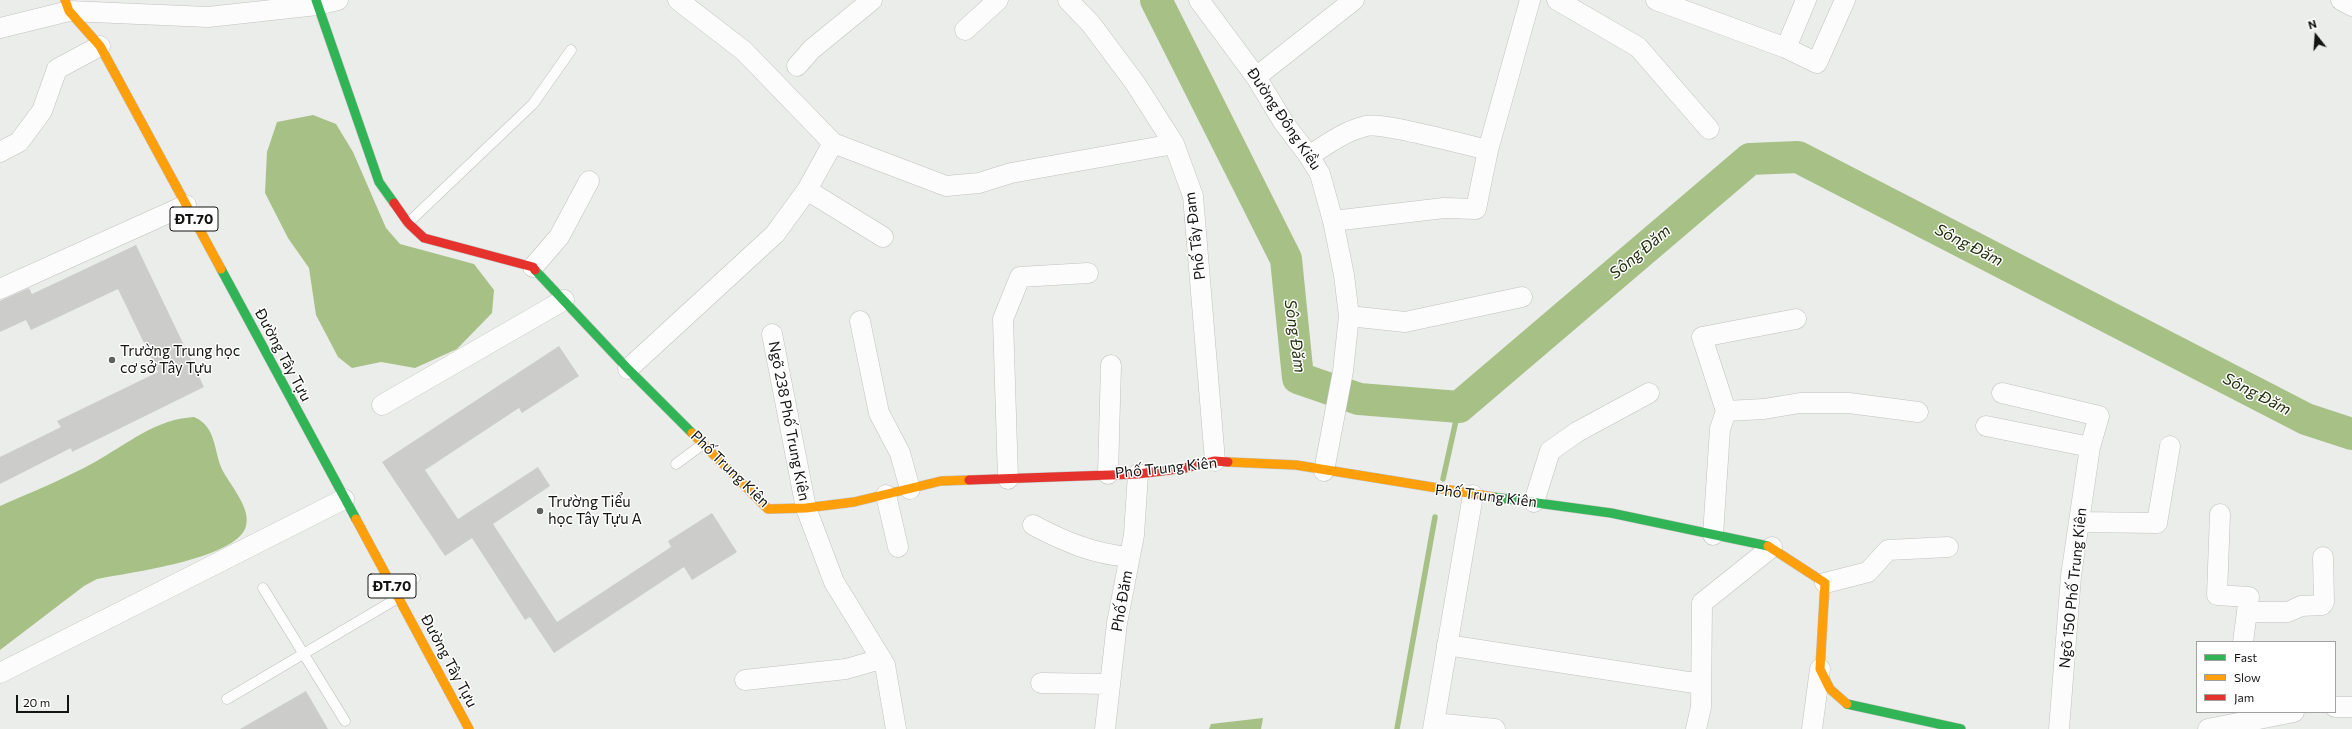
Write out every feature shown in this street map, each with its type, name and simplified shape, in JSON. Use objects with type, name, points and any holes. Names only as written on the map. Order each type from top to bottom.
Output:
[{"type":"street","points":[[0,28],[67,5],[208,17],[338,0]]},
{"type":"street","points":[[678,0],[744,51],[833,143],[946,186],[979,183],[1011,173],[1174,144]]},
{"type":"street","points":[[965,30],[998,0]]},
{"type":"street","name":"Phố Tây Đam","points":[[1068,0],[1091,24],[1135,83],[1174,144],[1193,196],[1215,461]]},
{"type":"street","name":"Đường Đông Kiều","points":[[1198,0],[1256,77],[1284,123],[1309,156],[1320,174],[1333,221],[1344,275],[1349,316],[1343,371],[1324,471]]},
{"type":"street","points":[[1256,77],[1354,0]]},
{"type":"street","points":[[1333,221],[1444,208],[1476,209],[1488,150],[1530,0]]},
{"type":"street","points":[[1557,0],[1638,47],[1709,129]]},
{"type":"street","points":[[1656,0],[1786,48],[1817,63],[1845,0]]},
{"type":"street","points":[[1786,48],[1806,0]]},
{"type":"street","points":[[2340,0],[2352,6]]},
{"type":"street","points":[[316,2],[378,182],[408,223],[424,238],[533,267],[559,237],[589,181]]},
{"type":"street","points":[[797,66],[812,49],[862,3]]},
{"type":"street","name":"Đường Tây Tựu","points":[[67,5],[100,46],[344,499],[470,729]]},
{"type":"street","points":[[0,152],[19,142],[42,111],[57,69],[100,46]]},
{"type":"street","points":[[1309,156],[1345,133],[1367,125],[1388,128],[1488,150]]},
{"type":"street","points":[[628,369],[775,234],[807,190],[833,143]]},
{"type":"street","points":[[807,190],[883,237]]},
{"type":"street","points":[[0,289],[186,205]]},
{"type":"street","name":"Phố Trung Kiên","points":[[533,267],[628,369],[768,509],[806,508],[854,502],[941,481],[1138,474],[1185,468],[1215,461],[1296,465],[1469,495],[1534,502],[1611,513],[1772,547],[1825,583]]},
{"type":"street","points":[[1008,478],[1003,319],[1015,288],[1020,277],[1088,273]]},
{"type":"street","points":[[1349,316],[1405,322],[1522,297]]},
{"type":"street","points":[[382,405],[564,300]]},
{"type":"street","points":[[1713,535],[1720,429],[1726,411],[1702,337],[1796,320]]},
{"type":"street","points":[[860,321],[879,413],[900,453],[910,489]]},
{"type":"street","name":"Ngõ 238 Phố Trung Kiên","points":[[772,334],[806,508],[834,582],[885,665],[896,729]]},
{"type":"street","points":[[1108,474],[1111,365]]},
{"type":"street","name":"Ngõ 150 Phố Trung Kiên","points":[[2002,393],[2099,416],[2090,447],[2071,576],[2059,729]]},
{"type":"street","points":[[1534,502],[1550,451],[1577,432],[1649,394]]},
{"type":"street","points":[[1726,411],[1764,409],[1800,403],[1849,403],[1918,412]]},
{"type":"street","points":[[1986,426],[2090,447]]},
{"type":"street","points":[[2079,522],[2157,523],[2170,446]]},
{"type":"street","name":"Phố Đăm","points":[[1105,729],[1117,623],[1134,534],[1138,474]]},
{"type":"street","points":[[886,495],[898,547]]},
{"type":"street","points":[[1469,495],[1447,645],[1433,726],[1495,729]]},
{"type":"street","points":[[0,673],[344,499]]},
{"type":"street","points":[[2220,514],[2217,595],[2249,597],[2243,641]]},
{"type":"street","points":[[1033,525],[1075,546],[1107,555],[1130,557]]},
{"type":"street","points":[[1696,729],[1701,707],[1702,603],[1772,547]]},
{"type":"street","points":[[1812,729],[1820,669],[1825,583],[1868,572],[1888,550],[1948,547]]},
{"type":"street","points":[[2247,612],[2288,612],[2301,606],[2322,605],[2324,602],[2323,557]]},
{"type":"street","points":[[1447,645],[1701,684]]},
{"type":"street","points":[[745,680],[846,669],[881,659]]},
{"type":"street","points":[[1820,669],[1824,682],[1834,694],[1847,704],[1961,729]]},
{"type":"street","points":[[1041,683],[1110,684]]},
{"type":"street","points":[[2336,707],[2352,707]]},
{"type":"street","points":[[2208,729],[2234,718],[2284,713]]},
{"type":"lane","points":[[408,223],[533,104],[571,50]]},
{"type":"lane","points":[[676,464],[703,444]]},
{"type":"lane","points":[[393,588],[415,578]]},
{"type":"lane","points":[[263,588],[345,721]]},
{"type":"lane","points":[[226,699],[398,598]]},
{"type":"shaded area","points":[[313,115],[336,124],[353,152],[386,228],[400,244],[474,264],[494,290],[492,313],[457,349],[415,368],[381,362],[352,368],[338,357],[316,315],[309,268],[288,238],[265,193],[267,152],[277,122]]},
{"type":"shaded area","points":[[194,417],[202,421],[211,434],[224,473],[240,498],[246,513],[246,526],[239,538],[224,547],[203,556],[180,563],[97,579],[84,586],[0,650],[0,506],[95,462],[154,427],[167,422]]},
{"type":"shaded area","points":[[1263,718],[1261,729],[1209,729],[1211,724]]},
{"type":"building","points":[[136,245],[204,387],[72,452],[71,448],[0,484],[0,457],[61,427],[57,421],[158,372],[118,289],[31,330],[26,320],[0,332],[0,301],[29,288],[32,294]]},
{"type":"building","points":[[559,346],[579,376],[522,413],[519,408],[425,470],[458,519],[538,467],[550,486],[493,524],[557,622],[671,547],[668,541],[712,513],[737,552],[692,580],[684,567],[554,653],[530,617],[525,620],[472,538],[445,556],[382,462]]},
{"type":"building","points":[[306,691],[328,729],[240,729]]},
{"type":"waterway","name":"Sông Đăm","points":[[1156,0],[1286,259],[1298,378],[1359,399],[1459,407],[1750,159],[1798,157],[2306,419],[2352,434]]},
{"type":"waterway","points":[[1443,479],[1459,407]]},
{"type":"waterway","points":[[1397,729],[1435,517]]},
{"type":"traffic: fast","points":[[316,0],[379,182],[394,203]]},
{"type":"traffic: fast","points":[[221,269],[356,519]]},
{"type":"traffic: fast","points":[[535,270],[628,369],[692,433]]},
{"type":"traffic: fast","points":[[1493,497],[1611,513],[1768,546]]},
{"type":"traffic: fast","points":[[1847,704],[1961,729]]},
{"type":"traffic: slow","points":[[65,0],[69,11],[100,46],[221,269]]},
{"type":"traffic: slow","points":[[692,433],[768,509],[806,508],[854,502],[941,481],[969,480]]},
{"type":"traffic: slow","points":[[1228,462],[1296,465],[1493,497]]},
{"type":"traffic: slow","points":[[356,519],[469,729]]},
{"type":"traffic: slow","points":[[1768,546],[1825,583],[1820,669],[1830,689],[1847,704]]},
{"type":"traffic: jam","points":[[394,203],[408,223],[424,238],[533,267],[535,270]]},
{"type":"traffic: jam","points":[[969,480],[1138,474],[1185,468],[1215,461],[1228,462]]},
{"type":"place","name":"Trường Trung học cơ sở Tây Tựu","points":[[112,360]]},
{"type":"place","name":"Trường Tiểu học Tây Tựu A","points":[[540,511]]}]
